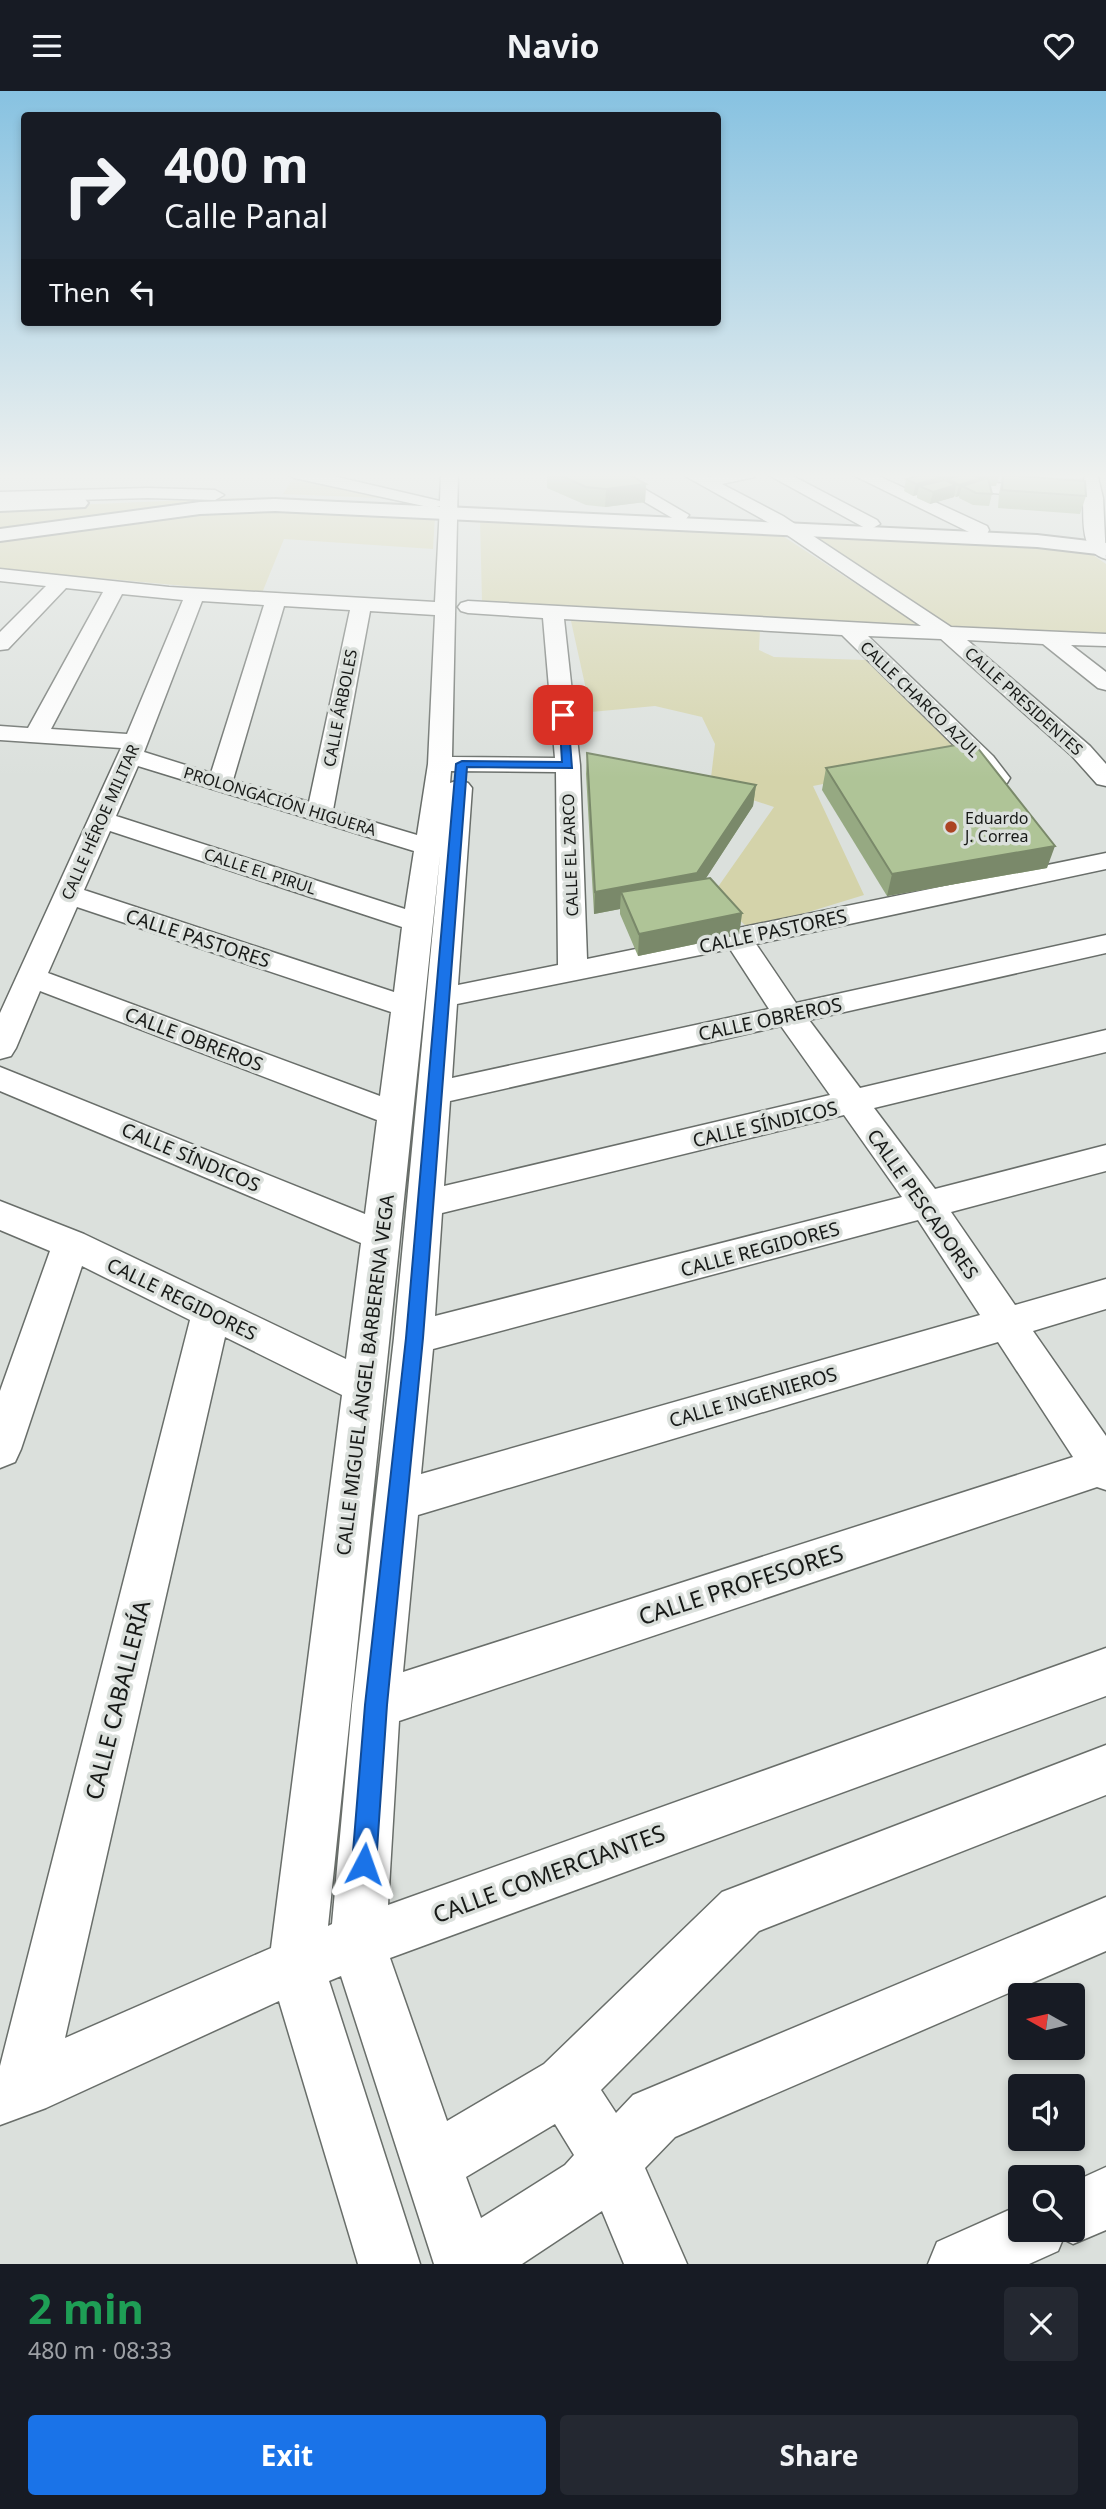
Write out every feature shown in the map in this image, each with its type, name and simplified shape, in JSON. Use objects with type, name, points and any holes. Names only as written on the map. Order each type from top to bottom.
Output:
[{"type":"street","name":"CALLE MIGUEL ÁNGEL BARBERENA VEGA","points":[[389,2264],[296,1965],[397,1115],[424,1003],[451,764],[456,574]]},
{"type":"street","name":"CALLE PRESIDENTES","points":[[858,574],[946,633],[1081,751],[1106,779]]},
{"type":"street","points":[[0,575],[115,589],[276,600],[1106,640]]},
{"type":"street","points":[[0,644],[61,582]]},
{"type":"street","points":[[35,737],[115,589]]},
{"type":"street","name":"CALLE HÉROE MILITAR","points":[[0,1048],[133,749],[195,594]]},
{"type":"street","points":[[220,783],[276,600]]},
{"type":"street","name":"CALLE ÁRBOLES","points":[[320,812],[361,604]]},
{"type":"street","name":"CALLE EL ZARCO","points":[[553,613],[568,765],[573,971]]},
{"type":"street","name":"CALLE CHARCO AZUL","points":[[848,629],[984,761],[1010,793]]},
{"type":"street","points":[[1048,637],[1106,683]]},
{"type":"street","name":"PROLONGACIÓN HIGUERA","points":[[0,733],[133,749],[220,783],[429,847]]},
{"type":"street","points":[[1081,751],[1106,755]]},
{"type":"street","name":"CALLE MIGUEL ÁNGEL BARBERENA VEGA","points":[[451,764],[429,847],[417,922],[434,1093],[400,1500],[376,1705],[358,1943],[465,2264]]},
{"type":"street","points":[[451,764],[568,765]]},
{"type":"street","name":"CALLE EL PIRUL","points":[[102,820],[417,922]]},
{"type":"street","name":"CALLE PASTORES","points":[[67,894],[424,1003],[738,939],[1063,857],[1106,861]]},
{"type":"street","name":"CALLE PESCADORES","points":[[738,939],[927,1205],[1005,1325],[1105,1467]]},
{"type":"street","name":"CALLE OBREROS","points":[[434,1093],[1106,944]]},
{"type":"street","name":"CALLE OBREROS","points":[[31,977],[397,1115]]},
{"type":"street","name":"CALLE SÍNDICOS","points":[[424,1204],[1106,1041]]},
{"type":"street","name":"CALLE SÍNDICOS","points":[[0,1078],[382,1236]]},
{"type":"street","name":"CALLE REGIDORES","points":[[414,1338],[1106,1158]]},
{"type":"street","name":"CALLE REGIDORES","points":[[0,1215],[71,1244],[363,1386]]},
{"type":"street","points":[[0,1449],[71,1244]]},
{"type":"street","name":"CALLE INGENIEROS","points":[[400,1500],[1106,1294]]},
{"type":"street","name":"CALLE CABALLERÍA","points":[[13,2092],[211,1314]]},
{"type":"street","name":"CALLE PROFESORES","points":[[376,1705],[1105,1467]]},
{"type":"street","name":"CALLE COMERCIANTES","points":[[13,2092],[296,1965],[1106,1672]]},
{"type":"street","points":[[432,2164],[565,2085],[741,1911],[1106,1770]]},
{"type":"street","points":[[465,2264],[586,2186],[654,2116],[1106,1924]]},
{"type":"street","points":[[565,2085],[611,2160],[656,2264]]},
{"type":"street","points":[[1085,2208],[1106,2198]]},
{"type":"street","points":[[959,2264],[1008,2242]]},
{"type":"green space","points":[[59,574],[270,574],[262,593]]},
{"type":"green space","points":[[481,574],[841,574],[919,625],[482,602]]},
{"type":"green space","points":[[871,574],[1106,574],[1106,635],[953,627]]},
{"type":"green space","points":[[571,621],[760,629],[759,650],[774,657],[866,660],[964,756],[813,786],[864,895],[750,930],[713,894],[774,807],[710,786],[715,744],[702,717],[655,706],[591,712]]},
{"type":"building","points":[[973,742],[1055,846],[892,874],[826,768]]},
{"type":"building","points":[[587,753],[756,785],[697,873],[595,892]]},
{"type":"building","points":[[710,878],[742,913],[639,934],[621,892]]},
{"type":"place","name":"Eduardo J. Correa","points":[[951,827]]},
{"type":"route","points":[[364,1864],[376,1705],[400,1500],[440,998],[462,764],[568,765],[563,715]]}]
